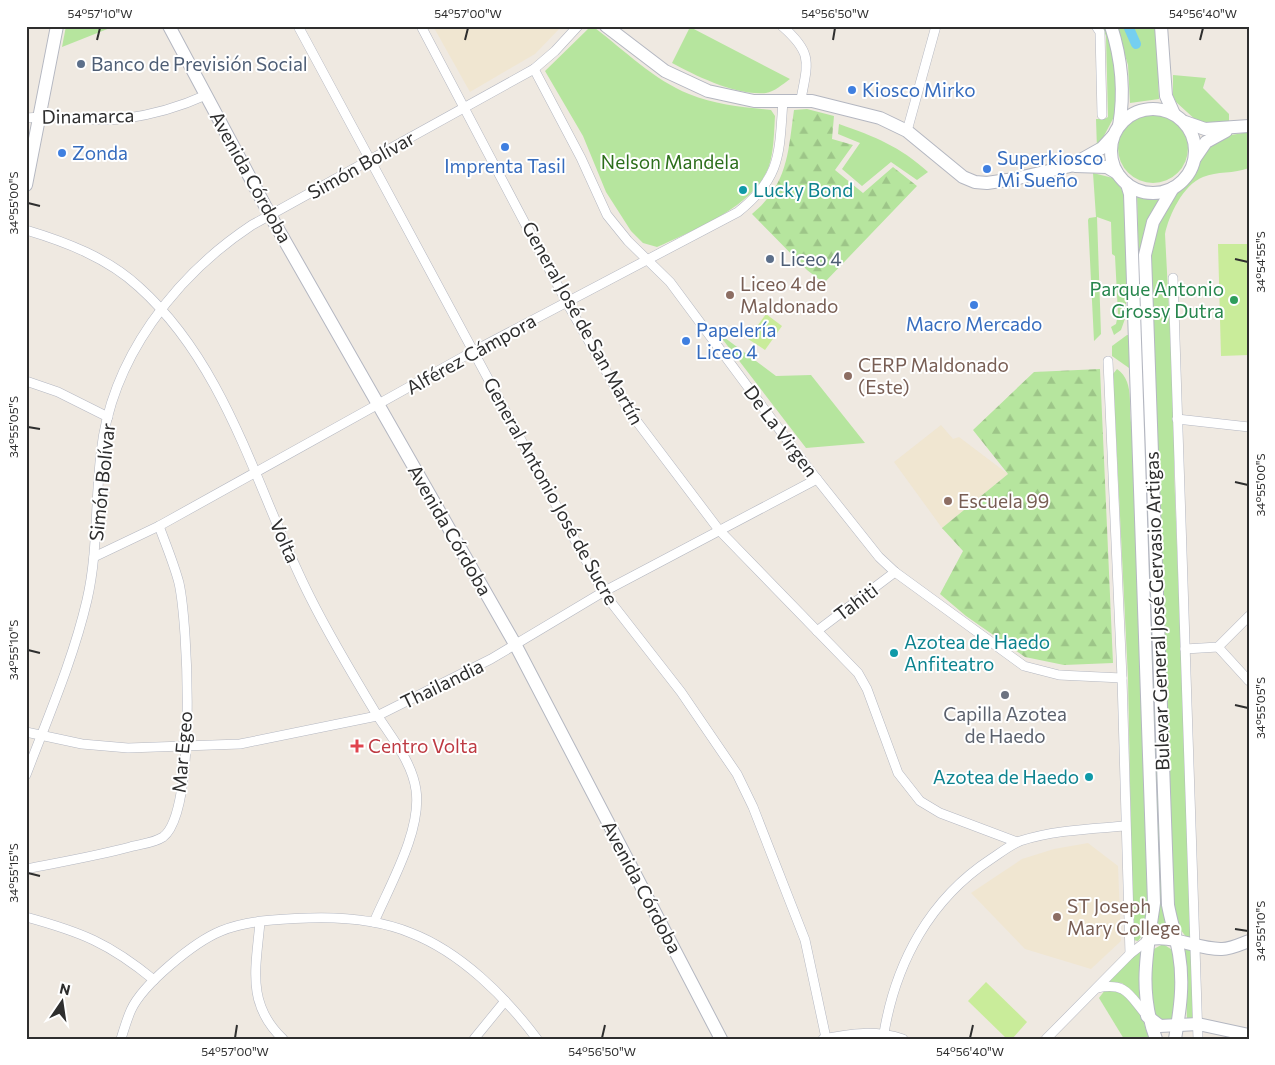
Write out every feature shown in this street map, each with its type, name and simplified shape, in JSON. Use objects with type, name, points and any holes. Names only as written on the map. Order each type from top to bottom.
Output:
[{"type":"main road","points":[[26,185],[57,26]]},
{"type":"main road","name":"Avenida Córdoba","points":[[169,26],[270,215],[515,644],[721,1039]]},
{"type":"main road","points":[[606,26],[665,71],[688,83],[728,96],[754,101],[801,99],[880,118],[907,131],[963,177],[975,182],[987,183],[1014,179],[1070,166],[1101,166],[1117,173],[1127,184],[1150,193],[1162,192],[1174,188],[1184,180],[1191,170],[1195,158],[1206,142],[1230,129]]},
{"type":"main road","points":[[1111,26],[1121,66],[1124,97],[1112,155],[1117,173]]},
{"type":"main road","points":[[1161,26],[1166,96],[1174,114]]},
{"type":"main road","points":[[1070,166],[1102,148],[1128,117],[1144,110],[1162,110],[1174,114],[1185,122],[1205,129],[1230,129],[1249,126]]},
{"type":"main road","points":[[1185,122],[1192,133],[1195,145],[1195,158]]},
{"type":"main road","name":"Bulevar General José Gervasio Artigas","points":[[1127,184],[1130,194],[1154,903],[1148,940],[1145,980],[1147,1016],[1156,1039]]},
{"type":"main road","name":"Bulevar General José Gervasio Artigas","points":[[1174,188],[1153,222],[1145,255],[1168,904],[1176,942],[1181,996],[1176,1033]]},
{"type":"main road","points":[[1148,940],[1159,937],[1194,946],[1223,949],[1249,941]]},
{"type":"main road","points":[[1147,1016],[1160,1026],[1176,1033],[1198,1024],[1249,1035]]},
{"type":"street","name":"General Antonio José de Sucre","points":[[298,26],[603,592],[703,722],[745,791],[805,940],[824,1038]]},
{"type":"street","name":"General José de San Martín","points":[[421,26],[567,303],[629,411],[718,530],[858,673],[867,689],[898,773],[920,800],[940,813],[1017,842]]},
{"type":"street","name":"Simón Bolívar","points":[[26,775],[68,668],[88,599],[94,557],[99,469],[108,417],[124,374],[140,341],[161,309],[183,281],[215,252],[246,229],[534,69],[555,51],[578,26]]},
{"type":"street","points":[[782,26],[804,49],[808,64],[801,99]]},
{"type":"street","points":[[907,131],[936,26]]},
{"type":"street","points":[[1096,26],[1100,32],[1102,115]]},
{"type":"street","name":"De La Virgen","points":[[534,69],[582,158],[607,215],[628,241],[670,282],[817,479],[879,557],[896,572],[1024,666],[1059,675],[1122,678]]},
{"type":"street","name":"Dinamarca","points":[[26,118],[40,116],[121,119],[185,105],[206,95]]},
{"type":"street","name":"Alférez Cámpora","points":[[94,557],[159,526],[472,352],[738,212],[764,189],[777,160],[783,101]]},
{"type":"street","name":"Volta","points":[[26,230],[78,248],[114,268],[138,286],[161,309],[206,370],[310,597],[377,716],[401,750],[416,788],[418,809],[405,849],[374,922]]},
{"type":"street","name":"Bulevar General José Gervasio Artigas","points":[[1173,278],[1198,1039]]},
{"type":"street","name":"Bulevar General José Gervasio Artigas","points":[[1108,361],[1122,678],[1130,954]]},
{"type":"street","points":[[26,382],[58,392],[108,417]]},
{"type":"street","points":[[1177,420],[1249,427]]},
{"type":"street","name":"Thailandia","points":[[26,732],[82,744],[110,746],[240,744],[377,716],[492,659],[603,592],[817,479]]},
{"type":"street","name":"Mar Egeo","points":[[26,869],[156,841],[165,836],[172,822],[178,800],[186,746],[186,648],[183,609],[178,583],[159,526]]},
{"type":"street","name":"Tahiti","points":[[817,631],[896,572]]},
{"type":"street","points":[[1185,649],[1218,647],[1249,616]]},
{"type":"street","points":[[1218,647],[1249,681]]},
{"type":"street","points":[[884,1033],[895,984],[905,957],[923,928],[945,899],[978,868],[1017,842],[1042,835],[1125,826]]},
{"type":"street","points":[[26,917],[87,935],[133,963],[154,980]]},
{"type":"street","points":[[121,1039],[132,1008],[154,980],[204,940],[221,931],[260,922],[288,919],[340,918],[374,922],[411,933],[440,948],[473,971],[505,1001],[537,1039]]},
{"type":"street","points":[[260,922],[254,983],[258,1002],[269,1026],[283,1039]]},
{"type":"street","points":[[1046,1039],[1130,954],[1148,940]]},
{"type":"street","points":[[1096,988],[1109,985],[1124,989],[1147,1016]]},
{"type":"street","points":[[474,1039],[505,1001]]},
{"type":"street","points":[[824,1038],[884,1033],[903,1039]]},
{"type":"shaded area","points":[[433,26],[562,26],[535,54],[470,92]]},
{"type":"shaded area","name":"Escuela 99","points":[[941,425],[953,439],[959,437],[1008,474],[942,528],[894,462]]},
{"type":"shaded area","name":"ST Joseph Mary College","points":[[1088,843],[1118,866],[1121,941],[1091,969],[1025,949],[971,893],[1022,859],[1054,849]]},
{"type":"green space","points":[[66,26],[115,26],[62,47]]},
{"type":"green space","points":[[1102,26],[1106,26],[1117,64],[1115,115],[1097,149],[1096,119],[1108,117],[1106,36]]},
{"type":"green space","points":[[1116,26],[1156,26],[1159,99],[1130,103],[1128,65]]},
{"type":"green space","name":"Nelson Mandela","points":[[590,27],[595,28],[652,73],[689,94],[719,103],[771,110],[775,116],[771,160],[762,180],[751,193],[722,215],[657,247],[643,243],[631,231],[606,192],[583,136],[545,71]]},
{"type":"green space","points":[[690,27],[790,79],[772,91],[755,93],[717,84],[672,63]]},
{"type":"green space","points":[[1173,75],[1206,78],[1203,88],[1229,114],[1229,123],[1206,126],[1198,122],[1176,102],[1173,96]]},
{"type":"green space","points":[[807,109],[834,116],[832,139],[853,145],[835,170],[863,193],[893,167],[917,186],[824,283],[807,270],[752,214],[764,203],[780,179],[788,154],[794,110]]},
{"type":"green space","points":[[1153,113],[1166,116],[1178,123],[1185,135],[1188,148],[1185,161],[1178,173],[1166,180],[1153,183],[1140,180],[1128,173],[1121,161],[1118,148],[1121,135],[1128,123],[1140,116]]},
{"type":"green space","points":[[839,124],[886,143],[907,155],[928,172],[917,180],[891,162],[862,186],[842,169],[860,143],[838,134]]},
{"type":"green space","points":[[1249,132],[1249,168],[1208,175],[1196,181],[1178,201],[1165,234],[1175,424],[1174,470],[1192,938],[1187,938],[1180,929],[1173,903],[1150,257],[1156,228],[1175,195],[1196,173],[1206,148],[1225,136]]},
{"type":"green space","points":[[1093,173],[1113,178],[1126,195],[1126,316],[1121,330],[1114,335],[1111,327],[1116,324],[1118,314],[1111,222],[1097,217],[1101,334],[1094,341],[1088,220],[1089,218],[1096,217]]},
{"type":"green space","points":[[1137,194],[1160,198],[1149,217],[1168,930],[1157,931]]},
{"type":"green space","name":"Parque Antonio Grossy Dutra","points":[[1218,244],[1249,244],[1249,355],[1221,356]]},
{"type":"green space","points":[[766,314],[782,326],[765,350],[748,339]]},
{"type":"green space","points":[[717,332],[776,376],[811,375],[865,443],[806,448]]},
{"type":"green space","points":[[1129,335],[1129,368],[1112,356],[1112,346]]},
{"type":"green space","points":[[1100,369],[1113,663],[1064,665],[1025,657],[966,616],[940,594],[963,551],[942,528],[1008,474],[973,430],[1034,372]]},
{"type":"green space","points":[[1117,369],[1123,375],[1129,389],[1133,430],[1149,899],[1144,933],[1138,941],[1133,940],[1128,678],[1113,374]]},
{"type":"green space","points":[[1163,944],[1174,951],[1177,1004],[1172,1019],[1156,1019],[1151,1003],[1150,976],[1152,950]]},
{"type":"green space","points":[[1142,948],[1140,1001],[1122,983],[1107,982]]},
{"type":"green space","points":[[1184,948],[1193,950],[1193,1018],[1187,1019]]},
{"type":"green space","points":[[986,982],[1027,1022],[1012,1039],[1007,1039],[968,1001]]},
{"type":"green space","points":[[1105,990],[1121,992],[1141,1013],[1149,1039],[1124,1039],[1099,998]]},
{"type":"waterway","points":[[1128,26],[1136,44]]},
{"type":"place","name":"Banco de Previsión Social","points":[[81,64]]},
{"type":"place","name":"Kiosco Mirko","points":[[852,90]]},
{"type":"place","name":"Imprenta Tasil","points":[[505,147]]},
{"type":"place","name":"Zonda","points":[[62,153]]},
{"type":"place","name":"Superkiosco Mi Sueño","points":[[987,169]]},
{"type":"place","name":"Lucky Bond","points":[[743,190]]},
{"type":"place","name":"Liceo 4","points":[[770,259]]},
{"type":"place","name":"Liceo 4 de Maldonado","points":[[730,295]]},
{"type":"place","name":"Parque Antonio Grossy Dutra","points":[[1234,300]]},
{"type":"place","name":"Macro Mercado","points":[[974,305]]},
{"type":"place","name":"Papelería Liceo 4","points":[[686,341]]},
{"type":"place","name":"CERP Maldonado (Este)","points":[[848,376]]},
{"type":"place","name":"Escuela 99","points":[[948,501]]},
{"type":"place","name":"Azotea de Haedo Anfiteatro","points":[[894,653]]},
{"type":"place","name":"Capilla Azotea de Haedo","points":[[1005,695]]},
{"type":"place","name":"Centro Volta","points":[[357,746]]},
{"type":"place","name":"Azotea de Haedo","points":[[1089,777]]},
{"type":"place","name":"ST Joseph Mary College","points":[[1057,917]]}]
